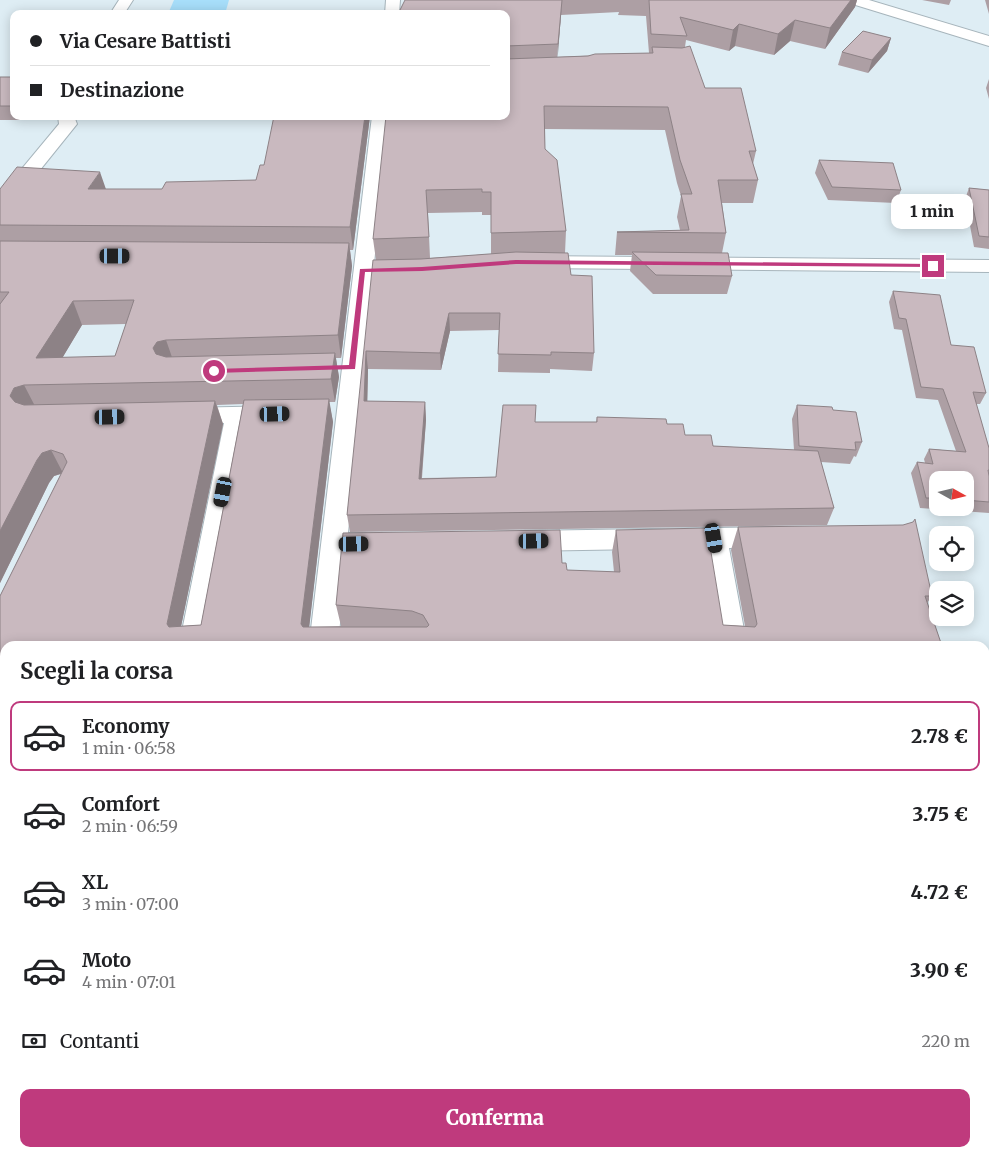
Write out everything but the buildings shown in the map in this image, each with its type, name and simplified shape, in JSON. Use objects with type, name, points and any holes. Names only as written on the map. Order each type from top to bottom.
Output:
[{"type":"street","points":[[854,0],[989,41]]},
{"type":"street","points":[[0,207],[68,124],[67,120]]},
{"type":"street","points":[[333,641],[338,412],[342,368],[357,262],[379,120]]},
{"type":"street","points":[[357,262],[431,268]]},
{"type":"street","points":[[516,262],[989,266]]},
{"type":"street","points":[[161,416],[298,413]]},
{"type":"street","points":[[194,641],[238,415]]},
{"type":"street","points":[[504,541],[792,537]]},
{"type":"street","points":[[714,538],[732,641]]},
{"type":"street","points":[[334,544],[404,543]]},
{"type":"shaded area","points":[[174,0],[229,0],[226,10],[170,10]]},
{"type":"route","points":[[214,371],[352,368],[363,270],[422,269],[516,262],[933,266]]}]
